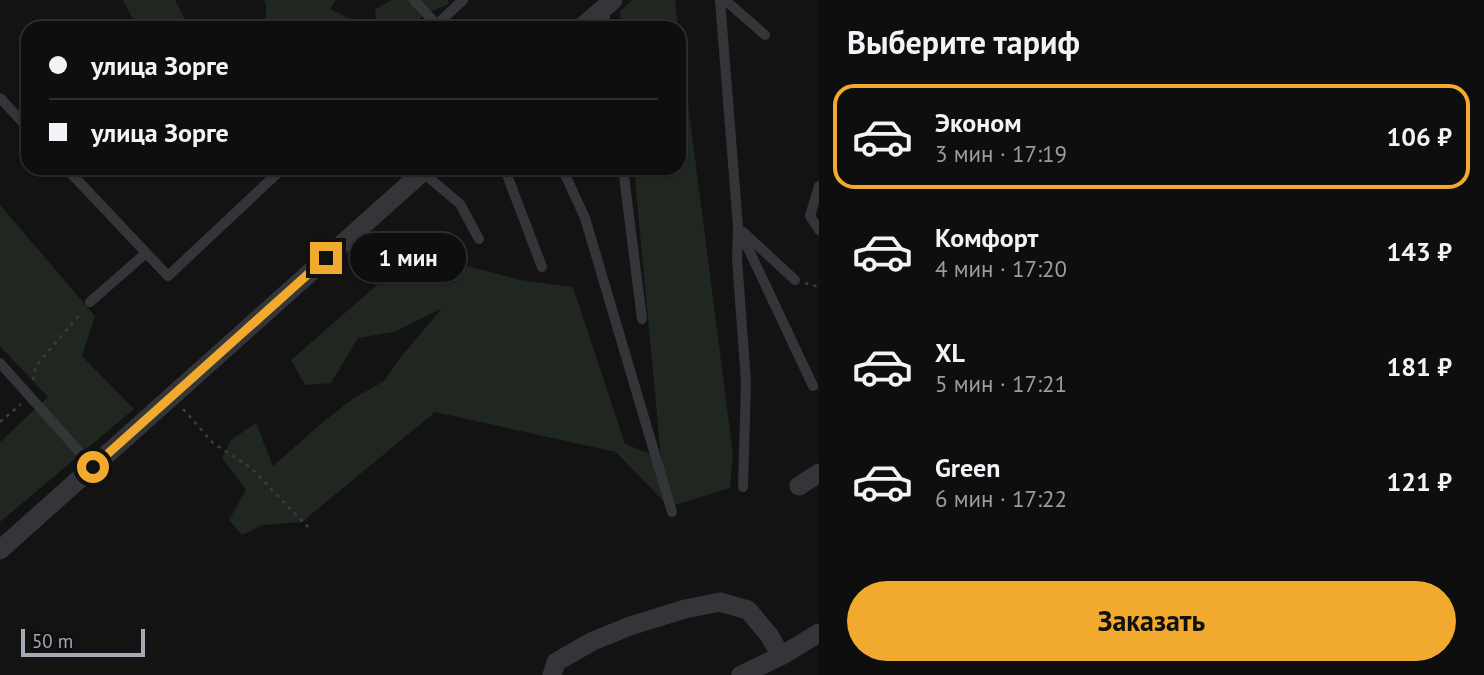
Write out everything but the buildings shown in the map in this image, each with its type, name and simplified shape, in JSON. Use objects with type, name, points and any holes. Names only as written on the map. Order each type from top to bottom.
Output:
[{"type":"street","points":[[590,21],[608,4]]},
{"type":"street","points":[[0,550],[415,175]]},
{"type":"street","points":[[799,486],[819,473]]},
{"type":"street","points":[[552,675],[556,662],[593,641],[685,609],[720,603],[748,610],[769,635],[781,656]]},
{"type":"street","points":[[741,675],[781,656],[819,633]]},
{"type":"lane","points":[[414,0],[431,21]]},
{"type":"lane","points":[[440,21],[463,0]]},
{"type":"lane","points":[[723,0],[765,36]]},
{"type":"lane","points":[[723,0],[746,382],[743,487]]},
{"type":"lane","points":[[0,98],[21,120]]},
{"type":"lane","points":[[73,175],[168,276],[276,175]]},
{"type":"lane","points":[[429,175],[460,204],[478,239]]},
{"type":"lane","points":[[507,175],[542,267]]},
{"type":"lane","points":[[565,175],[585,218],[672,512]]},
{"type":"lane","points":[[625,175],[642,319]]},
{"type":"lane","points":[[819,186],[810,216],[819,230]]},
{"type":"lane","points":[[738,227],[795,280]]},
{"type":"lane","points":[[738,227],[813,386]]},
{"type":"lane","points":[[90,302],[146,253]]},
{"type":"lane","points":[[0,363],[93,467]]},
{"type":"path","points":[[0,422],[30,396],[37,366],[90,302]]},
{"type":"path","points":[[171,397],[213,443],[251,468],[309,527]]},
{"type":"shaded area","points":[[123,0],[175,0],[186,21],[134,21]]},
{"type":"shaded area","points":[[264,0],[336,0],[330,9],[355,21],[266,21]]},
{"type":"shaded area","points":[[392,0],[448,0],[449,4],[422,15],[420,21],[376,21],[375,9]]},
{"type":"shaded area","points":[[632,0],[675,0],[677,21],[621,21],[620,11]]},
{"type":"shaded area","points":[[686,88],[733,454],[730,488],[669,507],[616,452],[435,412],[302,522],[263,525],[242,535],[229,520],[246,490],[222,458],[231,440],[256,423],[273,466],[354,398],[384,381],[442,308],[394,332],[358,338],[331,383],[305,385],[291,360],[433,236],[467,266],[521,280],[573,287],[625,444],[661,458],[635,175],[686,175]]},
{"type":"shaded area","points":[[0,205],[95,316],[82,356],[134,409],[0,522],[0,442],[48,397],[0,346]]},
{"type":"route","points":[[93,467],[326,258]]}]
